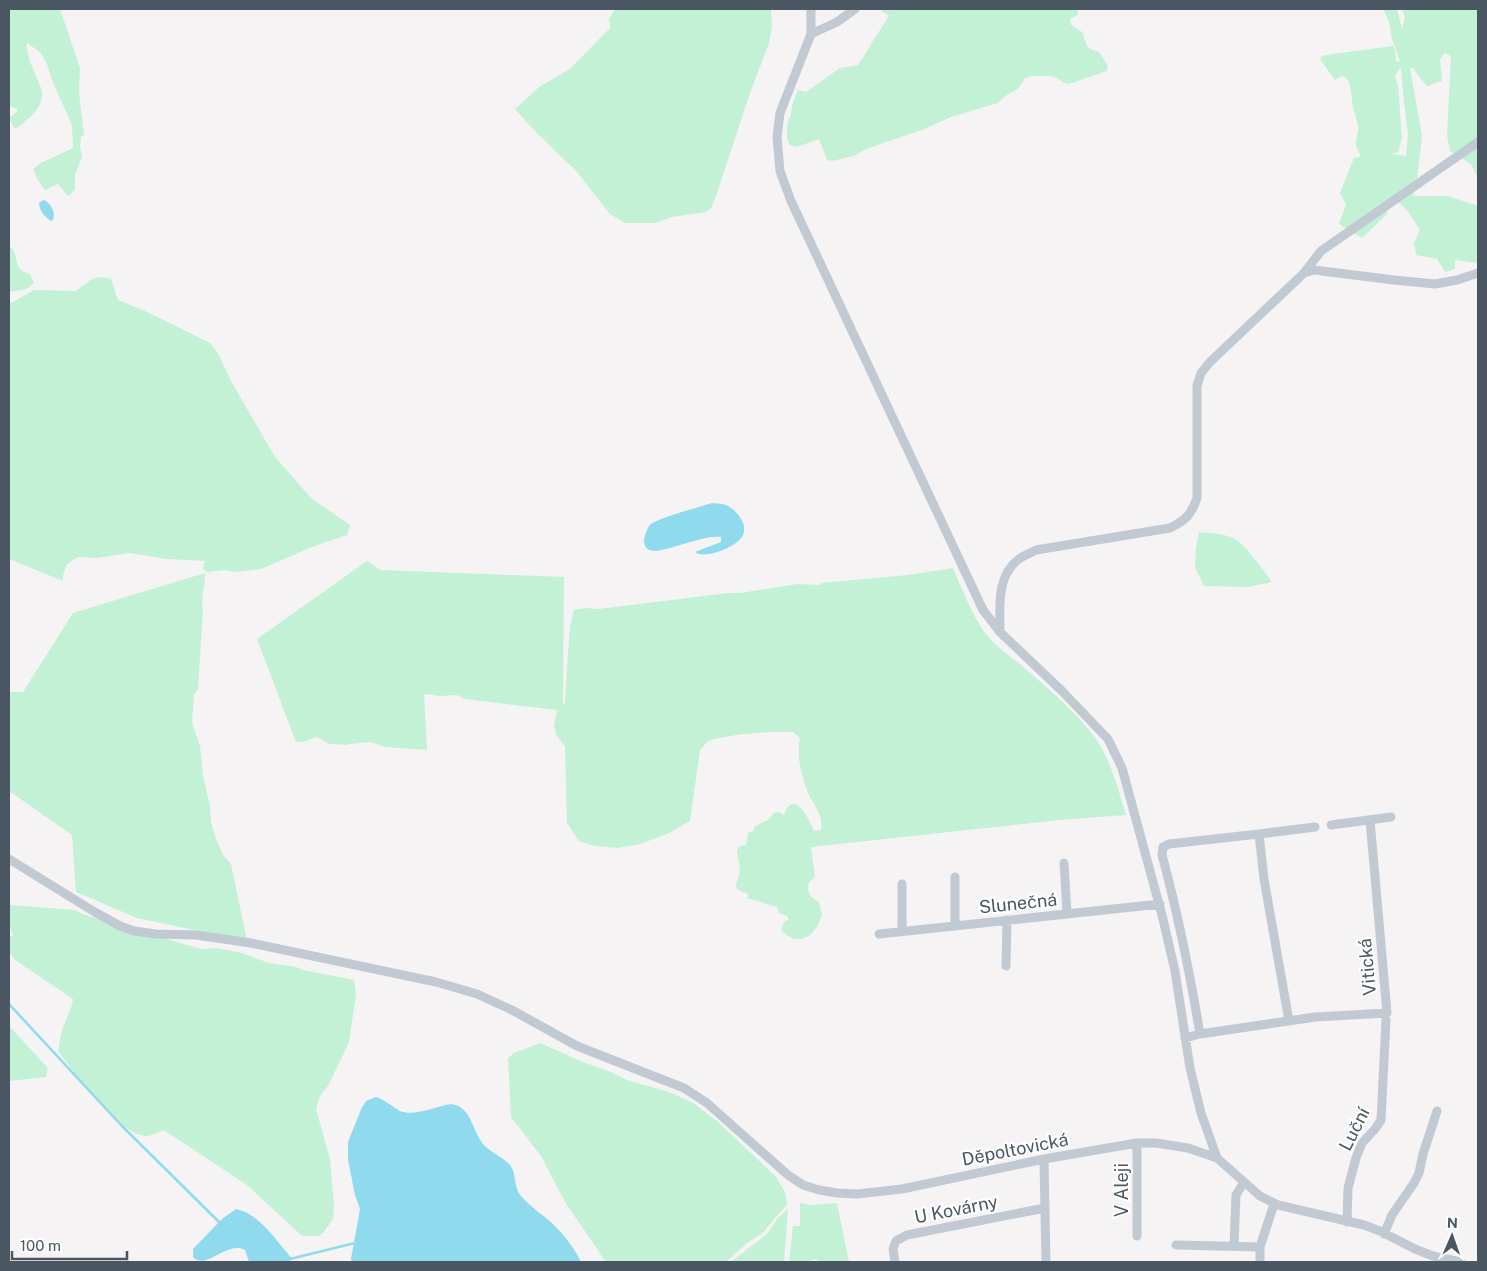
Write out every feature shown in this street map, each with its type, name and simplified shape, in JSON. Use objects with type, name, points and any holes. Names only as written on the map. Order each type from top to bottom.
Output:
[{"type":"street","name":"Děpoltovická","points":[[811,9],[811,34],[780,113],[777,137],[780,171],[788,194],[983,610],[1000,632],[1062,691],[1108,739],[1122,768],[1160,904],[1175,971],[1190,1068],[1201,1113],[1217,1158]]},
{"type":"street","points":[[811,34],[837,22],[855,9]]},
{"type":"street","points":[[1000,632],[1002,583],[1009,570],[1019,558],[1036,550],[1170,528],[1183,521],[1192,511],[1197,498],[1197,386],[1200,373],[1304,273],[1322,251],[1478,142]]},
{"type":"street","points":[[1304,273],[1314,270],[1435,284],[1457,280],[1478,273]]},
{"type":"street","points":[[1331,825],[1392,817]]},
{"type":"street","name":"Vitická","points":[[1185,1038],[1200,1034],[1315,1017],[1387,1013],[1370,820]]},
{"type":"street","points":[[1200,1034],[1189,968],[1162,855],[1163,847],[1169,844],[1315,827]]},
{"type":"street","points":[[1259,834],[1264,879],[1288,1021]]},
{"type":"street","name":"Děpoltovická","points":[[9,859],[120,926],[134,931],[156,934],[196,935],[251,943],[436,982],[476,994],[512,1010],[576,1046],[684,1088],[707,1103],[788,1175],[803,1185],[819,1190],[857,1194],[902,1189],[1044,1159],[1137,1143],[1156,1143],[1188,1148],[1217,1158],[1260,1196],[1274,1204],[1364,1225],[1433,1256],[1462,1262]]},
{"type":"street","points":[[1064,863],[1067,914]]},
{"type":"street","points":[[955,877],[955,926]]},
{"type":"street","points":[[902,884],[902,931]]},
{"type":"street","name":"Slunečná","points":[[879,934],[1160,904]]},
{"type":"street","points":[[1006,966],[1007,920]]},
{"type":"street","name":"Luční","points":[[1347,1222],[1348,1188],[1356,1158],[1362,1143],[1381,1120],[1386,1020]]},
{"type":"street","points":[[1384,1234],[1392,1215],[1419,1173],[1437,1112]]},
{"type":"street","name":"V Aleji","points":[[1137,1143],[1138,1236]]},
{"type":"street","points":[[1044,1159],[1046,1262]]},
{"type":"street","points":[[1234,1246],[1236,1195],[1244,1182]]},
{"type":"street","points":[[1260,1262],[1260,1247],[1274,1204]]},
{"type":"street","name":"U Kovárny","points":[[895,1262],[893,1249],[896,1241],[906,1235],[1045,1208]]},
{"type":"street","points":[[1176,1245],[1260,1247]]},
{"type":"green space","points":[[9,9],[60,9],[80,68],[79,93],[84,135],[81,136],[80,146],[82,157],[75,175],[75,190],[68,196],[58,184],[45,190],[33,169],[41,163],[73,148],[72,125],[46,62],[40,52],[27,43],[30,60],[41,88],[41,100],[31,117],[15,129],[9,118],[17,112],[17,109],[9,106]]},
{"type":"green space","points":[[615,9],[771,9],[772,27],[769,43],[750,93],[717,193],[711,208],[706,212],[672,217],[655,223],[625,223],[610,214],[577,172],[515,109],[539,87],[570,69],[610,28],[609,19]]},
{"type":"green space","points":[[879,9],[1077,9],[1078,15],[1070,19],[1071,25],[1082,32],[1087,46],[1099,52],[1108,66],[1107,71],[1069,84],[1051,76],[1025,78],[1018,89],[1005,96],[998,103],[951,117],[922,130],[866,149],[854,156],[832,161],[827,160],[819,139],[797,147],[790,145],[787,139],[788,121],[798,90],[806,92],[840,68],[858,65],[889,16]]},
{"type":"green space","points":[[1383,9],[1397,9],[1402,29],[1405,17],[1402,9],[1478,9],[1478,178],[1471,164],[1450,151],[1447,135],[1451,56],[1445,53],[1440,59],[1442,81],[1427,86],[1413,68],[1410,68],[1422,136],[1413,196],[1448,196],[1478,206],[1478,263],[1455,260],[1455,269],[1445,272],[1437,259],[1416,255],[1414,243],[1420,230],[1408,211],[1393,198],[1386,215],[1362,238],[1339,224],[1346,205],[1340,193],[1354,158],[1361,157],[1356,146],[1358,124],[1348,80],[1341,76],[1335,80],[1320,59],[1325,55],[1393,46],[1396,62],[1400,61],[1392,39],[1389,22]],"holes":[[[1401,68],[1408,133],[1406,156],[1392,154],[1398,152],[1402,138],[1398,85],[1395,77]]]},
{"type":"green space","points":[[9,247],[14,251],[18,266],[24,272],[30,274],[34,283],[26,289],[9,292]]},
{"type":"green space","points":[[101,277],[111,279],[118,300],[210,343],[218,353],[231,381],[275,457],[312,499],[350,525],[347,535],[312,547],[261,569],[235,572],[225,570],[207,572],[203,569],[205,561],[166,559],[130,553],[97,558],[78,557],[67,564],[63,581],[9,559],[9,304],[34,290],[76,291],[92,279]]},
{"type":"green space","points":[[1199,532],[1223,535],[1235,539],[1272,582],[1248,587],[1204,586],[1195,568]]},
{"type":"green space","points":[[367,561],[381,570],[564,577],[563,704],[565,703],[570,626],[574,610],[586,608],[599,609],[741,593],[797,584],[821,585],[821,583],[908,575],[953,568],[980,626],[989,638],[1060,700],[1079,718],[1095,738],[1110,765],[1126,815],[1059,820],[811,847],[815,877],[809,883],[808,890],[809,894],[819,902],[822,915],[815,929],[808,936],[800,939],[791,938],[781,929],[785,921],[789,920],[787,916],[779,913],[777,907],[747,898],[748,894],[738,890],[736,885],[740,870],[737,850],[740,846],[746,845],[748,833],[753,831],[755,826],[768,820],[774,813],[779,812],[784,815],[788,807],[796,804],[804,812],[814,831],[821,830],[820,817],[807,790],[800,768],[800,738],[793,732],[742,734],[708,741],[700,750],[690,821],[667,834],[640,844],[618,848],[595,846],[579,841],[567,823],[565,747],[556,734],[554,726],[557,710],[465,699],[457,695],[424,694],[427,750],[386,747],[370,742],[348,745],[329,744],[317,737],[303,742],[296,742],[257,639]]},
{"type":"green space","points":[[205,573],[198,689],[194,694],[192,723],[200,746],[211,822],[223,855],[231,864],[247,941],[137,918],[76,892],[72,835],[9,791],[9,692],[23,692],[73,613]]},
{"type":"green space","points":[[9,905],[75,910],[82,914],[201,949],[217,948],[242,953],[269,963],[354,980],[356,994],[349,1042],[328,1086],[320,1096],[316,1109],[330,1159],[334,1206],[333,1219],[323,1233],[318,1236],[301,1235],[247,1185],[170,1134],[163,1130],[148,1136],[137,1133],[124,1126],[98,1102],[58,1051],[62,1030],[73,999],[15,960],[9,952],[9,936],[13,936],[9,924]]},
{"type":"green space","points":[[9,1026],[48,1068],[46,1077],[9,1081]]},
{"type":"green space","points":[[540,1043],[627,1080],[669,1092],[693,1103],[718,1122],[776,1177],[785,1192],[787,1205],[763,1233],[747,1243],[726,1262],[606,1262],[565,1202],[541,1156],[511,1117],[508,1058],[514,1053]]},
{"type":"green space","points":[[800,1203],[811,1205],[837,1203],[849,1262],[821,1262],[815,1259],[808,1262],[789,1262],[793,1226],[800,1226]]},
{"type":"green space","points":[[788,1209],[784,1262],[731,1262],[767,1234],[778,1218]]},
{"type":"water","points":[[43,200],[52,208],[54,217],[51,221],[40,209],[39,203]]},
{"type":"water","points":[[712,503],[728,506],[741,518],[744,531],[740,540],[735,544],[720,551],[706,554],[695,552],[721,542],[721,537],[704,538],[663,550],[649,550],[646,547],[644,540],[646,532],[654,522]]},
{"type":"water","points":[[376,1097],[406,1113],[419,1112],[451,1104],[463,1109],[483,1144],[510,1165],[519,1193],[529,1205],[558,1229],[581,1262],[352,1262],[360,1209],[355,1195],[348,1160],[348,1142],[362,1107],[366,1101]]},
{"type":"water","points":[[236,1209],[244,1211],[259,1221],[289,1255],[291,1258],[290,1262],[249,1262],[245,1250],[238,1248],[204,1260],[198,1260],[193,1257],[193,1249],[222,1219]]},
{"type":"waterway","points":[[9,1004],[121,1125],[221,1224]]},
{"type":"waterway","points":[[290,1259],[355,1243]]}]
